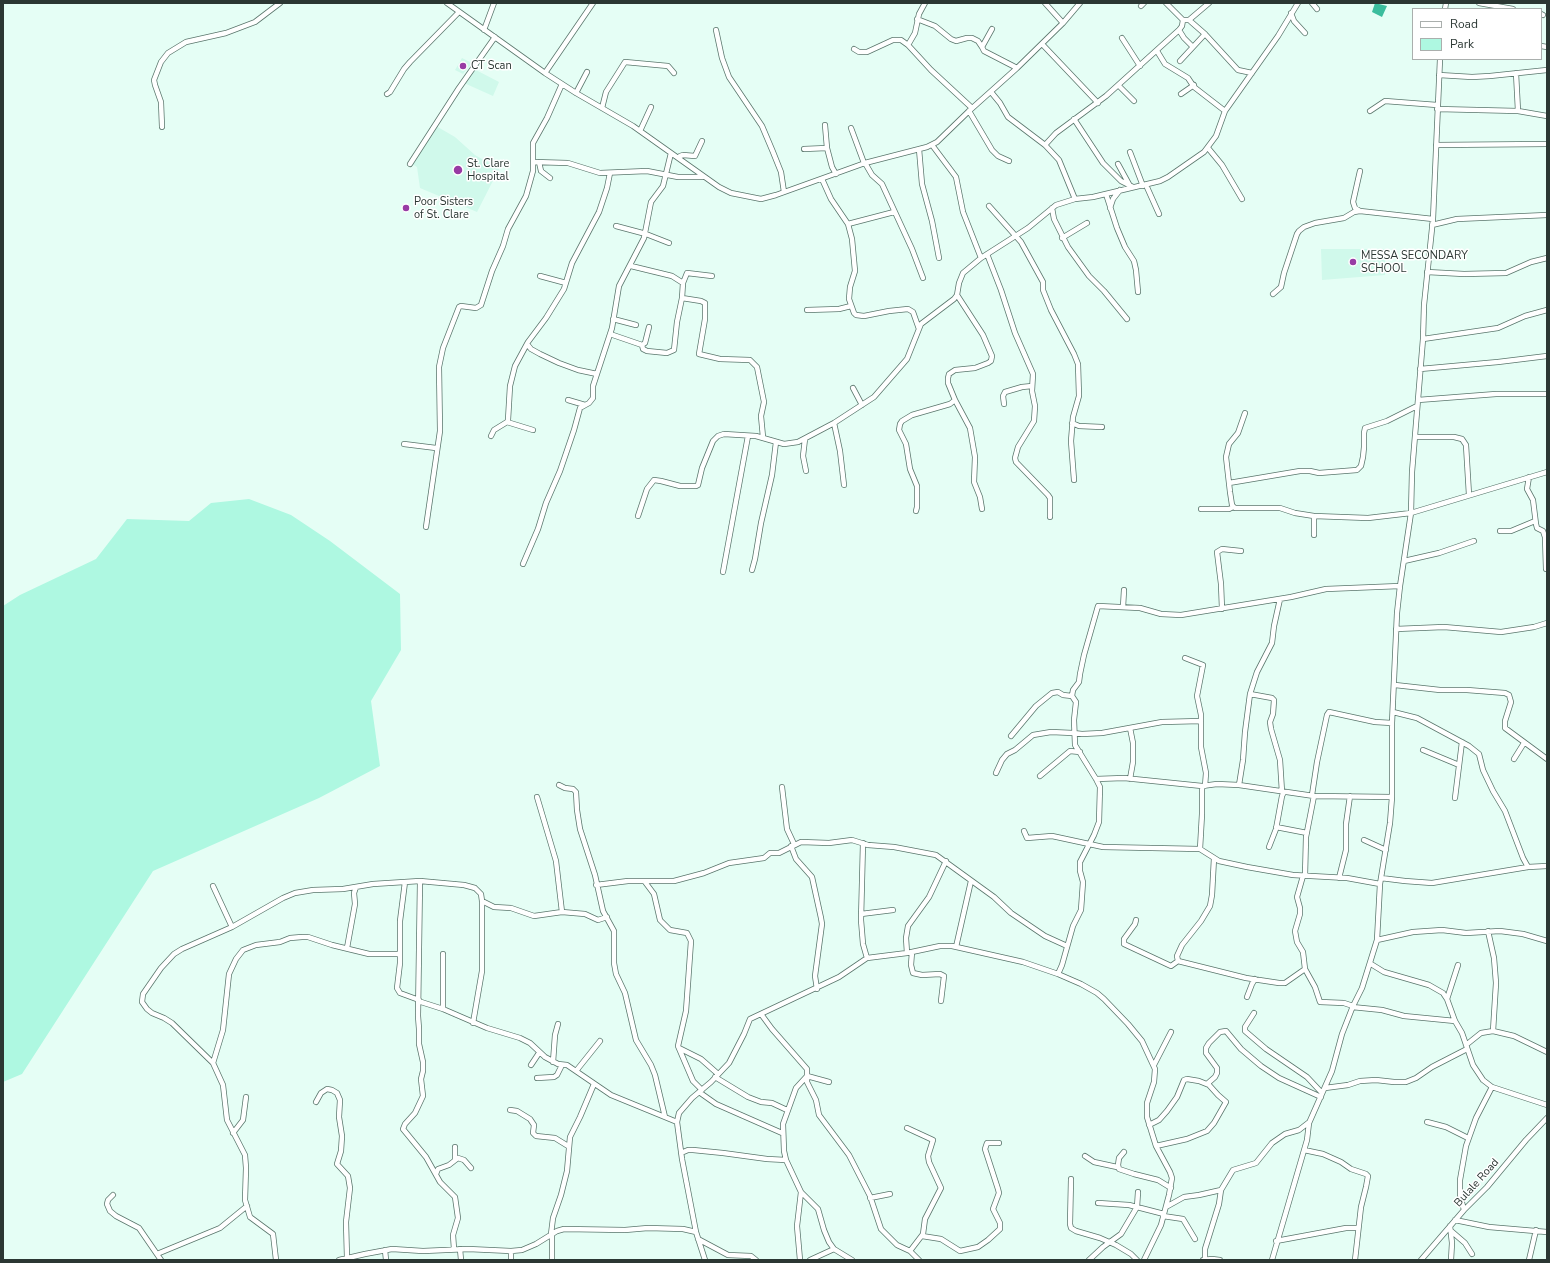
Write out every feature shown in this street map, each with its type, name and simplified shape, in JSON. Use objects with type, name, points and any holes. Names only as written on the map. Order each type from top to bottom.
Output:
[{"type":"street","points":[[162,127],[161,102],[154,85],[154,80],[161,62],[168,53],[186,42],[226,33],[256,22],[280,3]]},
{"type":"street","points":[[447,3],[545,73],[640,131],[703,177],[731,193],[755,198],[770,197],[822,180],[864,163],[932,145],[1017,68],[1063,23],[1080,3]]},
{"type":"street","points":[[484,30],[494,3]]},
{"type":"street","points":[[545,73],[593,3]]},
{"type":"street","points":[[908,45],[915,33],[917,19],[925,3]]},
{"type":"street","points":[[1045,3],[1063,23]]},
{"type":"street","points":[[1166,3],[1183,20],[1189,20],[1209,3]]},
{"type":"street","points":[[638,516],[647,488],[652,482],[657,480],[680,486],[698,485],[702,468],[713,441],[718,436],[724,434],[763,437],[776,442],[791,443],[805,439],[862,405],[879,392],[887,381],[903,365],[924,321],[950,303],[957,295],[959,283],[963,273],[981,258],[1017,236],[1056,205],[1075,199],[1106,194],[1144,185],[1168,177],[1199,156],[1208,148],[1219,130],[1225,111],[1278,36],[1298,3]]},
{"type":"street","points":[[1312,3],[1316,9]]},
{"type":"street","points":[[1479,3],[1499,5],[1510,8]]},
{"type":"street","points":[[387,94],[390,92],[407,66],[459,12]]},
{"type":"street","points":[[1291,13],[1294,21],[1305,33]]},
{"type":"street","points":[[917,19],[935,26],[950,39],[956,41],[972,38],[978,41],[988,54],[1017,68]]},
{"type":"street","points":[[1045,146],[1056,133],[1089,107],[1098,103],[1157,51],[1179,30],[1182,26],[1183,20]]},
{"type":"street","points":[[1189,20],[1205,34],[1238,70],[1252,73]]},
{"type":"street","points":[[982,47],[992,29]]},
{"type":"street","points":[[716,30],[722,58],[730,76],[762,126],[773,152],[781,172],[784,192]]},
{"type":"street","points":[[1179,30],[1184,38],[1193,47]]},
{"type":"street","points":[[1180,61],[1205,34]]},
{"type":"street","points":[[410,164],[495,37]]},
{"type":"street","points":[[1122,38],[1140,66]]},
{"type":"street","points":[[854,49],[858,52],[867,52],[896,39],[901,40],[908,45],[971,110],[992,150],[998,156],[1009,161]]},
{"type":"street","points":[[1042,44],[1098,103]]},
{"type":"street","points":[[1157,51],[1165,64],[1188,78],[1194,85],[1225,111]]},
{"type":"street","points":[[1272,1260],[1276,1241],[1304,1150],[1309,1123],[1332,1071],[1342,1034],[1371,964],[1377,940],[1380,884],[1390,823],[1392,797],[1392,723],[1395,686],[1396,629],[1400,586],[1411,513],[1427,272],[1433,219],[1440,60]]},
{"type":"street","points":[[602,108],[606,92],[625,62],[668,66],[674,73]]},
{"type":"street","points":[[1439,75],[1472,77],[1547,70]]},
{"type":"street","points":[[576,93],[587,72]]},
{"type":"street","points":[[1516,73],[1518,111]]},
{"type":"street","points":[[426,527],[436,448],[440,432],[439,367],[443,348],[459,306],[476,308],[481,305],[508,229],[526,196],[533,171],[533,143],[547,118],[562,84]]},
{"type":"street","points":[[1118,85],[1134,101]]},
{"type":"street","points":[[1181,94],[1194,85]]},
{"type":"street","points":[[991,92],[1000,103],[1008,117],[1045,146],[1058,160],[1075,199]]},
{"type":"street","points":[[1370,111],[1385,101],[1437,107],[1518,111],[1547,116]]},
{"type":"street","points":[[640,131],[651,107]]},
{"type":"street","points":[[1074,119],[1103,163],[1115,175],[1132,187]]},
{"type":"street","points":[[825,125],[827,148],[832,167],[836,174]]},
{"type":"street","points":[[851,128],[864,163],[872,175],[882,184],[912,249],[923,278]]},
{"type":"street","points":[[679,158],[683,155],[695,156],[702,141]]},
{"type":"street","points":[[1436,144],[1547,144]]},
{"type":"street","points":[[932,145],[956,177],[963,212],[981,258]]},
{"type":"street","points":[[804,150],[827,148]]},
{"type":"street","points":[[1208,148],[1226,170],[1242,199]]},
{"type":"street","points":[[919,149],[922,184],[932,220],[939,258]]},
{"type":"street","points":[[1130,152],[1144,185],[1159,214]]},
{"type":"street","points":[[523,564],[560,471],[580,408],[589,403],[593,398],[593,386],[610,334],[619,286],[631,266],[646,234],[651,202],[663,186],[667,176],[671,153]]},
{"type":"street","points":[[534,162],[568,163],[600,173],[646,171],[667,176],[703,177]]},
{"type":"street","points":[[539,162],[541,171],[550,178]]},
{"type":"street","points":[[1118,164],[1132,187]]},
{"type":"street","points":[[1360,171],[1353,202],[1355,208],[1360,211]]},
{"type":"street","points":[[507,422],[512,377],[526,344],[562,294],[572,263],[599,212],[610,173]]},
{"type":"street","points":[[822,180],[834,205],[848,224],[852,239],[855,265],[854,278],[850,292],[851,306],[854,313],[864,316],[889,311],[912,310],[919,329]]},
{"type":"street","points":[[1110,208],[1113,199],[1120,190]]},
{"type":"street","points":[[1106,194],[1125,247],[1134,261],[1138,292]]},
{"type":"street","points":[[989,206],[1017,236],[1043,282],[1043,290],[1051,310],[1078,364],[1079,396],[1072,423],[1071,445],[1074,480]]},
{"type":"street","points":[[1052,208],[1054,219],[1062,238],[1086,272],[1127,319]]},
{"type":"street","points":[[1273,294],[1281,287],[1295,238],[1301,228],[1314,223],[1344,218],[1354,212],[1360,211],[1433,219]]},
{"type":"street","points":[[848,224],[894,212]]},
{"type":"street","points":[[1432,225],[1457,219],[1547,215]]},
{"type":"street","points":[[1062,238],[1087,223]]},
{"type":"street","points":[[616,226],[646,234],[669,243]]},
{"type":"street","points":[[991,264],[992,251]]},
{"type":"street","points":[[987,254],[1001,290],[1015,334],[1033,374],[1032,394],[1035,406],[1034,421],[1018,447],[1015,458],[1021,467],[1050,498],[1050,517]]},
{"type":"street","points":[[1427,272],[1457,274],[1506,273],[1525,264],[1547,258]]},
{"type":"street","points":[[631,266],[667,274],[683,283]]},
{"type":"street","points":[[610,334],[642,345],[643,349],[647,351],[667,353],[674,350],[683,283],[687,274],[712,276]]},
{"type":"street","points":[[540,276],[566,283]]},
{"type":"street","points":[[957,295],[983,334],[992,356],[991,361],[975,368],[955,370],[949,374],[948,383],[970,428],[975,457],[974,482],[980,496],[982,509]]},
{"type":"street","points":[[682,298],[705,303],[705,319],[699,354],[720,359],[750,360],[757,367],[764,402],[761,416],[763,437]]},
{"type":"street","points":[[807,310],[839,309],[851,306]]},
{"type":"street","points":[[1423,339],[1498,328],[1525,316],[1547,310]]},
{"type":"street","points":[[613,320],[636,325]]},
{"type":"street","points":[[642,345],[645,342],[649,326]]},
{"type":"street","points":[[526,344],[531,349],[559,363],[578,370],[597,374]]},
{"type":"street","points":[[1420,369],[1547,356]]},
{"type":"street","points":[[1004,404],[1003,396],[1005,392],[1032,386]]},
{"type":"street","points":[[853,388],[862,405]]},
{"type":"street","points":[[1418,400],[1496,394],[1547,394]]},
{"type":"street","points":[[568,400],[585,405]]},
{"type":"street","points":[[916,511],[917,486],[909,462],[906,444],[900,430],[900,424],[912,416],[950,404],[955,400]]},
{"type":"street","points":[[1229,483],[1300,471],[1319,473],[1357,470],[1361,466],[1363,457],[1365,428],[1387,421],[1417,406]]},
{"type":"street","points":[[1233,507],[1226,454],[1229,444],[1238,433],[1245,413]]},
{"type":"street","points":[[491,436],[494,430],[507,422],[533,430]]},
{"type":"street","points":[[834,423],[840,452],[844,485]]},
{"type":"street","points":[[1072,423],[1079,426],[1102,427]]},
{"type":"street","points":[[723,572],[748,436]]},
{"type":"street","points":[[1415,437],[1454,436],[1465,442],[1469,495]]},
{"type":"street","points":[[805,439],[803,456],[806,471]]},
{"type":"street","points":[[752,570],[772,475],[776,442]]},
{"type":"street","points":[[404,444],[436,448]]},
{"type":"street","points":[[1201,509],[1229,509],[1233,507],[1238,509],[1280,508],[1295,513],[1314,516],[1368,518],[1411,513],[1547,472]]},
{"type":"street","points":[[1529,477],[1527,489],[1532,500],[1537,528],[1545,531],[1546,569]]},
{"type":"street","points":[[1314,516],[1314,535]]},
{"type":"street","points":[[1500,531],[1511,531],[1535,521]]},
{"type":"street","points":[[1404,561],[1439,553],[1474,541]]},
{"type":"street","points":[[1222,609],[1217,552],[1222,549],[1240,550]]},
{"type":"street","points":[[1058,974],[1073,926],[1081,910],[1083,882],[1080,871],[1080,862],[1098,827],[1100,815],[1100,792],[1096,778],[1075,745],[1073,733],[1076,702],[1072,696],[1072,690],[1079,682],[1084,655],[1097,607],[1148,609],[1161,614],[1173,615],[1222,609],[1326,589],[1400,586]]},
{"type":"street","points":[[1123,607],[1124,590]]},
{"type":"street","points":[[1239,785],[1244,760],[1245,732],[1250,694],[1257,672],[1272,643],[1280,599]]},
{"type":"street","points":[[1396,629],[1448,627],[1501,632],[1534,627],[1547,623]]},
{"type":"street","points":[[1185,658],[1203,665],[1197,696],[1206,774],[1203,786],[1200,849]]},
{"type":"street","points":[[1395,686],[1428,690],[1467,690],[1505,693],[1509,695],[1510,702],[1504,726],[1509,732],[1547,760]]},
{"type":"street","points":[[1011,736],[1036,706],[1052,693],[1058,692],[1063,695],[1072,696]]},
{"type":"street","points":[[1250,694],[1274,699],[1274,709],[1270,722],[1280,760],[1283,792],[1276,827],[1269,846]]},
{"type":"street","points":[[1392,723],[1375,722],[1329,712],[1327,715],[1317,762],[1307,833],[1304,876],[1297,897],[1300,908],[1300,914],[1295,931],[1297,942],[1303,952],[1305,969],[1316,988],[1320,1002],[1349,1004],[1404,1016],[1455,1021]]},
{"type":"street","points":[[1393,712],[1417,718],[1462,742],[1480,754],[1483,770],[1505,811],[1523,858],[1528,867]]},
{"type":"street","points":[[996,773],[1002,760],[1007,754],[1015,750],[1032,735],[1051,732],[1094,734],[1162,722],[1201,721]]},
{"type":"street","points":[[1130,728],[1133,743],[1133,762],[1130,779]]},
{"type":"street","points":[[1455,798],[1462,742]]},
{"type":"street","points":[[1514,759],[1524,743]]},
{"type":"street","points":[[1423,750],[1459,765]]},
{"type":"street","points":[[1040,776],[1067,753],[1072,751],[1080,752]]},
{"type":"street","points":[[1096,778],[1130,779],[1203,786],[1217,784],[1239,785],[1313,795],[1392,797]]},
{"type":"street","points":[[559,785],[565,788],[573,789],[576,792],[578,821],[603,911],[614,931],[614,963],[616,974],[625,993],[636,1040],[648,1059],[655,1075],[665,1117]]},
{"type":"street","points":[[782,787],[787,829],[796,859],[812,877],[822,918],[815,976],[817,989]]},
{"type":"street","points":[[1339,878],[1346,850],[1346,832],[1350,796]]},
{"type":"street","points":[[537,797],[556,861],[562,912]]},
{"type":"street","points":[[1276,827],[1307,833]]},
{"type":"street","points":[[1024,831],[1027,838],[1052,836],[1096,847],[1200,849],[1214,858],[1224,862],[1304,876],[1339,878],[1380,884]]},
{"type":"street","points":[[596,885],[628,881],[674,881],[704,874],[729,863],[764,858],[770,853],[778,853],[801,842],[829,843],[847,840],[919,853],[930,853],[946,861],[994,898],[1011,914],[1045,936],[1067,946]]},
{"type":"street","points":[[1364,840],[1386,850]]},
{"type":"street","points":[[863,844],[861,932],[867,958]]},
{"type":"street","points":[[1178,961],[1177,956],[1182,945],[1201,921],[1210,906],[1214,858]]},
{"type":"street","points":[[941,1001],[944,976],[940,974],[922,975],[913,973],[906,938],[908,926],[929,897],[946,861]]},
{"type":"street","points":[[1381,878],[1432,883],[1528,867],[1547,866]]},
{"type":"street","points":[[420,880],[418,1001],[419,1044],[423,1062],[421,1079],[422,1096],[415,1113],[405,1124],[403,1129],[426,1157],[440,1182],[454,1194],[457,1202],[458,1223],[454,1235],[454,1250]]},
{"type":"street","points":[[276,1260],[272,1234],[251,1218],[247,1206],[245,1196],[245,1155],[225,1116],[223,1085],[213,1063],[172,1023],[147,1009],[142,999],[143,994],[161,968],[174,954],[232,927],[283,898],[295,893],[420,880],[470,886],[478,891],[482,901],[482,971],[473,1023]]},
{"type":"street","points":[[956,946],[971,881]]},
{"type":"street","points":[[406,882],[400,921],[398,990],[400,993],[418,1001],[443,1009],[473,1023],[520,1038],[530,1043],[539,1052],[553,1062],[567,1065],[611,1095],[676,1122]]},
{"type":"street","points":[[645,882],[654,894],[660,920],[670,930],[687,933],[691,941],[686,1010],[678,1042],[679,1048],[693,1081],[701,1091],[716,1104],[782,1132]]},
{"type":"street","points":[[213,886],[232,927]]},
{"type":"street","points":[[347,948],[355,904],[354,893],[356,887]]},
{"type":"street","points":[[482,901],[494,906],[511,908],[534,916],[562,912],[585,914],[598,920],[607,917]]},
{"type":"street","points":[[861,914],[893,910]]},
{"type":"street","points":[[1136,920],[1135,924],[1126,935],[1123,942],[1124,944],[1171,966],[1178,961]]},
{"type":"street","points":[[1377,940],[1426,930],[1442,930],[1466,933],[1488,931],[1523,934],[1547,941]]},
{"type":"street","points":[[1488,931],[1494,958],[1496,983],[1493,1031]]},
{"type":"street","points":[[213,1063],[223,1030],[229,974],[236,959],[243,950],[256,945],[280,942],[290,938],[308,937],[332,945],[369,954],[400,954]]},
{"type":"street","points":[[704,1260],[696,1232],[676,1122],[679,1113],[694,1096],[717,1076],[729,1063],[750,1019],[817,989],[839,977],[867,958],[940,946],[956,946],[1023,962],[1058,974],[1091,990],[1104,999],[1142,1041],[1154,1065],[1154,1082],[1146,1110],[1149,1125],[1156,1146],[1172,1178],[1164,1215],[1153,1243],[1144,1260]]},
{"type":"street","points":[[443,954],[443,1009]]},
{"type":"street","points":[[1178,961],[1255,980],[1283,983],[1305,969]]},
{"type":"street","points":[[1371,964],[1384,972],[1438,989],[1443,993],[1462,1033],[1466,1047],[1479,1075],[1492,1087],[1547,1105]]},
{"type":"street","points":[[1447,999],[1458,965]]},
{"type":"street","points":[[1247,997],[1255,980]]},
{"type":"street","points":[[1254,1013],[1245,1027],[1245,1031],[1266,1049],[1307,1077],[1323,1093]]},
{"type":"street","points":[[762,1014],[772,1029],[807,1069],[808,1086],[816,1100],[821,1119],[835,1135],[849,1155],[870,1198],[881,1229],[897,1245],[910,1251],[919,1260]]},
{"type":"street","points":[[553,1062],[555,1035],[558,1024]]},
{"type":"street","points":[[1207,1084],[1215,1077],[1217,1073],[1216,1068],[1206,1053],[1206,1045],[1220,1032],[1226,1031],[1241,1049],[1261,1066],[1279,1078],[1323,1093],[1360,1081],[1376,1080],[1406,1082],[1416,1078],[1466,1047],[1481,1033],[1493,1031],[1514,1036],[1547,1052]]},
{"type":"street","points":[[1154,1065],[1171,1032]]},
{"type":"street","points":[[576,1072],[600,1041]]},
{"type":"street","points":[[679,1048],[701,1059],[717,1076],[748,1097],[761,1102],[772,1103],[787,1110]]},
{"type":"street","points":[[531,1065],[539,1052]]},
{"type":"street","points":[[537,1078],[554,1077],[557,1075],[562,1065]]},
{"type":"street","points":[[807,1076],[829,1082]]},
{"type":"street","points":[[807,1076],[794,1092],[783,1124],[782,1132],[786,1160],[801,1192],[818,1209],[824,1230],[834,1249],[852,1260]]},
{"type":"street","points":[[1149,1125],[1159,1120],[1167,1111],[1177,1097],[1184,1080],[1190,1079],[1207,1084],[1226,1102],[1214,1123],[1207,1131],[1187,1139],[1156,1146]]},
{"type":"street","points":[[552,1260],[553,1218],[563,1190],[567,1171],[568,1146],[572,1131],[580,1117],[594,1084]]},
{"type":"street","points":[[1464,1210],[1460,1195],[1460,1180],[1468,1138],[1476,1118],[1492,1087]]},
{"type":"street","points":[[316,1102],[322,1093],[327,1089],[337,1093],[340,1100],[341,1151],[336,1164],[348,1176],[350,1188],[346,1222],[347,1258]]},
{"type":"street","points":[[233,1133],[243,1120],[246,1097]]},
{"type":"street","points":[[510,1110],[520,1112],[530,1119],[534,1125],[533,1133],[536,1136],[555,1138],[568,1146]]},
{"type":"street","name":"Bulale Road","points":[[1421,1260],[1547,1118]]},
{"type":"street","points":[[1427,1122],[1446,1127],[1468,1138]]},
{"type":"street","points":[[1220,1260],[1204,1260],[1205,1249],[1219,1204],[1221,1190],[1233,1170],[1256,1163],[1272,1143],[1285,1134],[1299,1130],[1309,1123]]},
{"type":"street","points":[[908,1128],[933,1140],[928,1156],[929,1162],[931,1170],[941,1186],[941,1191],[924,1223],[922,1236],[910,1251]]},
{"type":"street","points":[[922,1236],[941,1239],[960,1252],[972,1250],[978,1247],[1000,1229],[1000,1223],[993,1209],[999,1193],[985,1149],[987,1143],[999,1143]]},
{"type":"street","points":[[454,1147],[455,1159]]},
{"type":"street","points":[[681,1153],[688,1150],[693,1150],[786,1160]]},
{"type":"street","points":[[1304,1150],[1323,1154],[1368,1176],[1358,1228],[1358,1243],[1355,1260]]},
{"type":"street","points":[[1117,1167],[1119,1158],[1124,1152]]},
{"type":"street","points":[[1085,1156],[1097,1163],[1117,1167],[1122,1170],[1158,1180],[1171,1188]]},
{"type":"street","points":[[436,1174],[438,1169],[450,1165],[455,1159],[461,1158],[471,1168]]},
{"type":"street","points":[[1071,1179],[1071,1228],[1110,1242],[1131,1254],[1137,1260]]},
{"type":"street","points":[[1169,1194],[1184,1197],[1221,1190]]},
{"type":"street","points":[[800,1260],[797,1226],[801,1192]]},
{"type":"street","points":[[1089,1260],[1103,1247],[1121,1234],[1137,1207],[1138,1192]]},
{"type":"street","points":[[870,1198],[890,1194]]},
{"type":"street","points":[[113,1195],[108,1200],[107,1204],[110,1211],[116,1216],[139,1228],[161,1260]]},
{"type":"street","points":[[1166,1207],[1184,1197]]},
{"type":"street","points":[[1098,1203],[1137,1207],[1182,1219],[1195,1239]]},
{"type":"street","points":[[157,1254],[220,1228],[247,1206]]},
{"type":"street","points":[[1456,1220],[1489,1226],[1547,1232]]},
{"type":"street","points":[[338,1260],[385,1250],[522,1250],[564,1229],[625,1230],[648,1228],[683,1229],[696,1232]]},
{"type":"street","points":[[1276,1241],[1346,1228],[1358,1228]]},
{"type":"street","points":[[1450,1228],[1465,1243],[1472,1254]]},
{"type":"street","points":[[1450,1228],[1451,1260]]},
{"type":"street","points":[[1529,1260],[1536,1230]]},
{"type":"street","points":[[698,1239],[728,1255],[751,1256],[756,1260]]},
{"type":"street","points":[[460,1249],[461,1260]]},
{"type":"street","points":[[810,1260],[834,1249]]},
{"type":"street","points":[[385,1250],[386,1260]]},
{"type":"street","points":[[511,1251],[512,1260]]},
{"type":"shaded area","points":[[1375,3],[1387,6],[1382,17],[1372,12]]},
{"type":"shaded area","points":[[462,58],[472,63],[463,74],[455,70]]},
{"type":"shaded area","points":[[474,69],[499,82],[493,96],[464,83]]},
{"type":"shaded area","name":"St. Clare Hospital","points":[[436,126],[455,137],[475,155],[499,169],[477,212],[420,188],[417,167],[412,164]]},
{"type":"shaded area","name":"MESSA SECONDARY SCHOOL","points":[[1321,249],[1385,249],[1385,275],[1322,280]]},
{"type":"green space","points":[[249,499],[291,515],[330,541],[400,594],[401,650],[371,701],[380,766],[319,798],[153,871],[22,1074],[3,1082],[3,606],[20,595],[96,559],[127,519],[189,521],[211,503]]},
{"type":"place","name":"CT Scan","points":[[463,66]]},
{"type":"place","name":"St. Clare Hospital","points":[[458,170]]},
{"type":"place","name":"Poor Sisters of St. Clare","points":[[406,208]]},
{"type":"place","name":"MESSA SECONDARY SCHOOL","points":[[1353,262]]}]
